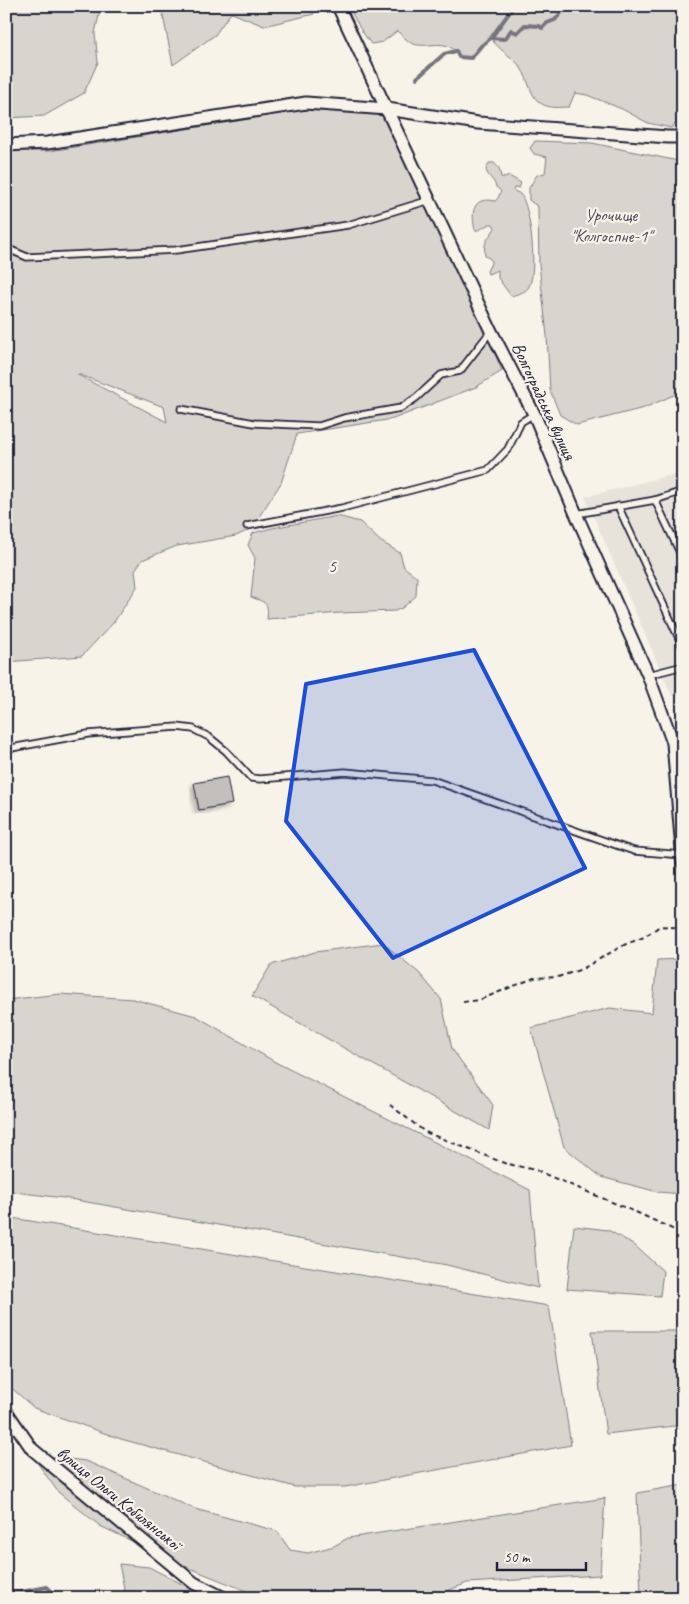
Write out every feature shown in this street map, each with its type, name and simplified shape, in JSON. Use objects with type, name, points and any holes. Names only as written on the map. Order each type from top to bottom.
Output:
[{"type":"street","name":"Волгоградська вулиця","points":[[338,6],[491,331],[534,414],[576,514],[648,675],[673,743],[683,862]]},
{"type":"street","points":[[6,146],[48,143],[306,103],[388,109],[478,123],[683,137]]},
{"type":"street","name":"вулиця Ольги Кобилянської","points":[[6,1411],[32,1449],[194,1583],[224,1598]]},
{"type":"lane","points":[[6,248],[27,257],[176,250],[348,224],[430,200]]},
{"type":"lane","points":[[180,409],[254,423],[319,426],[344,418],[401,408],[416,398],[441,375],[460,371],[491,331]]},
{"type":"lane","points":[[247,526],[342,508],[488,470],[508,449],[521,422],[534,414]]},
{"type":"lane","points":[[576,514],[655,500],[683,491]]},
{"type":"lane","points":[[655,500],[683,559]]},
{"type":"lane","points":[[618,506],[683,647]]},
{"type":"lane","points":[[648,675],[683,666]]},
{"type":"lane","points":[[6,750],[88,734],[177,728],[193,729],[209,737],[226,751],[251,778],[260,779],[345,772],[432,780],[634,851],[682,855]]},
{"type":"path","points":[[463,1002],[479,1000],[534,978],[558,977],[582,968],[624,945],[644,937],[660,926],[683,928]]},
{"type":"path","points":[[390,1105],[425,1132],[504,1163],[535,1170],[683,1234]]},
{"type":"highlighted area","points":[[474,650],[585,868],[393,958],[286,821],[306,684]]},
{"type":"shaded area","points":[[683,472],[683,695],[672,696],[585,497]]},
{"type":"green space","points":[[6,6],[101,6],[95,33],[98,62],[84,93],[44,116],[6,118]]},
{"type":"green space","points":[[161,6],[307,6],[314,14],[264,26],[232,13],[215,35],[173,65]]},
{"type":"green space","points":[[348,6],[683,6],[683,116],[671,128],[648,123],[622,109],[587,95],[575,93],[569,107],[548,107],[538,101],[532,93],[524,72],[518,64],[491,38],[471,58],[459,57],[450,47],[444,45],[413,44],[397,31],[383,42],[371,44]]},
{"type":"green space","points":[[303,110],[385,114],[484,327],[502,371],[476,387],[393,419],[297,434],[281,483],[251,529],[236,536],[177,546],[142,560],[135,570],[137,587],[114,622],[82,656],[6,662],[6,151],[50,151]],"holes":[[[78,374],[164,407],[167,422]]]},
{"type":"green space","name":"Урочище \"Колгоспне-1\"","points":[[535,141],[592,143],[683,162],[683,391],[644,408],[577,425],[560,415],[550,390],[547,336],[539,264],[538,207],[529,200],[529,188],[537,175],[545,173],[547,157],[534,154],[530,148]]},
{"type":"green space","name":"Урочище \"Колгоспне-1\"","points":[[489,163],[494,163],[499,168],[501,177],[509,176],[521,183],[519,188],[515,187],[513,190],[520,194],[524,201],[530,225],[533,256],[531,281],[526,290],[511,296],[498,278],[498,270],[488,274],[487,271],[492,261],[485,256],[485,247],[495,228],[493,224],[489,224],[479,230],[475,230],[473,218],[475,207],[478,203],[487,200],[495,201],[501,191],[496,187],[487,172],[486,169]]},
{"type":"green space","name":"5","points":[[337,516],[360,522],[380,541],[400,553],[404,567],[417,577],[416,596],[402,608],[395,611],[267,619],[267,606],[251,597],[255,558],[248,545],[253,533]]},
{"type":"green space","points":[[383,943],[419,973],[441,999],[452,1049],[493,1105],[489,1130],[252,996],[271,965],[315,952]]},
{"type":"green space","points":[[682,959],[683,1194],[658,1192],[601,1177],[564,1147],[531,1028],[610,1008],[652,1013],[657,960]]},
{"type":"green space","points":[[60,994],[133,999],[196,1016],[277,1063],[530,1190],[538,1288],[447,1265],[64,1198],[6,1191],[6,1000]]},
{"type":"green space","points":[[6,1217],[549,1306],[571,1445],[345,1487],[295,1487],[121,1439],[34,1408],[6,1383]]},
{"type":"green space","points":[[574,1226],[608,1230],[633,1244],[663,1271],[660,1296],[567,1289]]},
{"type":"green space","points":[[592,1331],[681,1331],[683,1342],[683,1425],[606,1434]]},
{"type":"green space","points":[[31,1454],[86,1461],[195,1509],[277,1531],[290,1550],[308,1553],[334,1546],[348,1538],[605,1498],[600,1575],[467,1583],[430,1598],[264,1598],[187,1567],[100,1526],[58,1492]]},
{"type":"green space","points":[[683,1485],[683,1598],[641,1597],[637,1493]]},
{"type":"green space","points":[[119,1564],[149,1567],[209,1598],[126,1598]]},
{"type":"building","points":[[227,777],[232,804],[199,810],[194,783]]},
{"type":"waterway","points":[[417,78],[444,54],[456,51],[459,57],[471,58],[491,38],[514,6]]},
{"type":"waterway","points":[[491,38],[505,39],[511,30],[517,33],[525,25],[542,28],[547,23],[555,20],[569,6]]},
{"type":"waterway","points":[[6,1595],[47,1587],[59,1598]]}]
